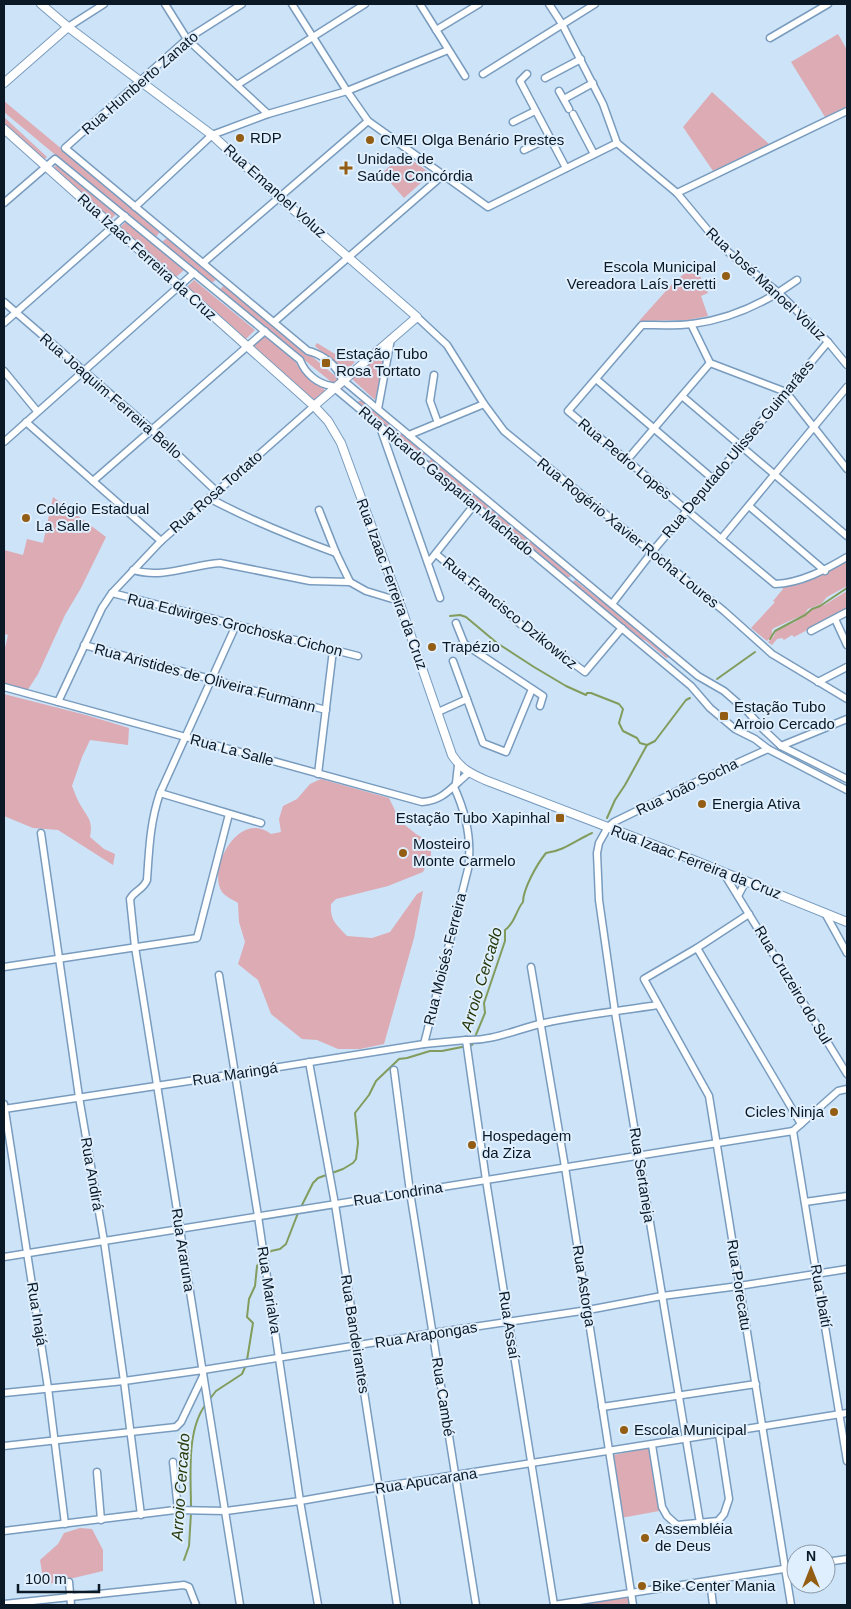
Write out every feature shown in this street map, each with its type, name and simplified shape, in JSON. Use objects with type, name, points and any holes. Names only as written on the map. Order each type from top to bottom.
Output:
[{"type":"main road","name":"Rua Emanoel Voluz","points":[[41,4],[212,135],[280,198],[417,317]]},
{"type":"main road","points":[[4,83],[68,26]]},
{"type":"main road","name":"Rua Izaac Ferreira da Cruz","points":[[4,129],[314,406],[328,421],[342,444],[452,755],[458,765],[469,772],[847,922]]},
{"type":"main road","name":"Rua Rosa Tortato","points":[[314,406],[417,317]]},
{"type":"street","points":[[68,26],[104,4]]},
{"type":"street","points":[[165,4],[187,39],[268,114]]},
{"type":"street","name":"Rua Humberto Zanato","points":[[65,148],[187,39],[242,4]]},
{"type":"street","points":[[292,4],[368,121],[488,207],[618,143],[593,83],[562,24],[549,4]]},
{"type":"street","points":[[237,85],[365,4]]},
{"type":"street","points":[[420,4],[465,76]]},
{"type":"street","points":[[436,30],[479,4]]},
{"type":"street","points":[[483,74],[595,4]]},
{"type":"street","points":[[809,4],[814,12]]},
{"type":"street","points":[[770,38],[828,4]]},
{"type":"street","points":[[135,207],[212,135],[268,114],[347,91],[448,50]]},
{"type":"street","points":[[545,78],[580,59]]},
{"type":"street","points":[[527,74],[520,81],[566,168]]},
{"type":"street","points":[[564,99],[593,83]]},
{"type":"street","points":[[559,91],[594,154]]},
{"type":"street","points":[[513,122],[535,111]]},
{"type":"street","points":[[677,193],[847,111]]},
{"type":"street","points":[[203,263],[368,121]]},
{"type":"street","points":[[524,150],[549,138]]},
{"type":"street","name":"Rua José Manoel Voluz","points":[[618,143],[677,193],[711,234],[727,250],[779,293],[828,342],[847,365]]},
{"type":"street","name":"Rua Ricardo Gasparian Machado","points":[[65,148],[308,350],[316,352],[337,370],[339,377],[360,395],[698,676],[724,691],[781,746],[847,778]]},
{"type":"street","name":"Rua Ricardo Gasparian Machado","points":[[46,167],[55,159],[125,216],[300,360],[304,369],[323,385],[335,388],[570,584],[691,686],[710,708],[736,729],[755,739],[768,749],[847,790]]},
{"type":"street","points":[[4,203],[46,167]]},
{"type":"street","points":[[274,322],[443,174]]},
{"type":"street","points":[[4,323],[125,216]]},
{"type":"street","points":[[158,244],[161,238],[170,236]]},
{"type":"street","points":[[4,442],[194,273]]},
{"type":"street","points":[[211,287],[216,287],[220,284],[221,278]]},
{"type":"street","points":[[713,479],[596,379],[642,325],[691,324],[716,320],[745,311],[779,293],[798,280]]},
{"type":"street","name":"Rua Joaquim Ferreira Bello","points":[[4,302],[152,430],[216,491]]},
{"type":"street","name":"Rua Emanoel Voluz","points":[[417,317],[447,345],[484,404]]},
{"type":"street","points":[[691,324],[710,363],[786,392],[847,469]]},
{"type":"street","points":[[93,481],[265,331]]},
{"type":"street","points":[[378,409],[391,339]]},
{"type":"street","name":"Rua Deputado Ulisses Guimarães","points":[[612,604],[652,552],[828,342]]},
{"type":"street","points":[[627,460],[710,363]]},
{"type":"street","points":[[4,370],[37,411]]},
{"type":"street","points":[[434,375],[430,400],[438,423]]},
{"type":"street","name":"Rua Pedro Lopes","points":[[596,379],[568,412],[774,584],[792,582],[824,571]]},
{"type":"street","points":[[721,538],[814,429],[847,387]]},
{"type":"street","points":[[352,403],[360,395]]},
{"type":"street","points":[[682,396],[847,536]]},
{"type":"street","points":[[409,435],[484,404]]},
{"type":"street","name":"Rua Rogério Xavier Rocha Loures","points":[[484,404],[504,431],[652,552],[772,654],[847,699]]},
{"type":"street","name":"Rua Rosa Tortato","points":[[58,702],[102,608],[112,593],[161,541],[314,406]]},
{"type":"street","points":[[26,422],[161,541]]},
{"type":"street","points":[[380,426],[440,598]]},
{"type":"street","points":[[424,463],[432,454]]},
{"type":"street","points":[[209,498],[241,516],[336,553]]},
{"type":"street","points":[[428,563],[474,505]]},
{"type":"street","points":[[749,506],[824,571],[847,557]]},
{"type":"street","points":[[319,510],[350,582]]},
{"type":"street","name":"Rua Francisco Dzikowicz","points":[[436,554],[524,627],[584,672],[622,628]]},
{"type":"street","points":[[133,570],[146,574],[163,573],[205,564],[220,564],[310,581],[350,582],[366,590],[399,601]]},
{"type":"street","points":[[570,584],[574,576],[580,577]]},
{"type":"street","name":"Rua Edwirges Grochoska Cichon","points":[[112,593],[358,656]]},
{"type":"street","points":[[811,631],[847,612]]},
{"type":"street","points":[[835,619],[847,645]]},
{"type":"street","points":[[456,623],[464,643],[468,647],[543,696],[540,706]]},
{"type":"street","points":[[236,624],[160,794],[261,823]]},
{"type":"street","name":"Rua Aristides de Oliveira Furmann","points":[[84,645],[326,710]]},
{"type":"street","points":[[318,774],[333,650]]},
{"type":"street","points":[[666,665],[671,663],[675,656]]},
{"type":"street","points":[[454,661],[483,743],[506,752],[532,689]]},
{"type":"street","points":[[818,682],[847,667]]},
{"type":"street","name":"Rua La Salle","points":[[4,687],[422,802],[440,798],[469,772]]},
{"type":"street","points":[[438,712],[467,699]]},
{"type":"street","points":[[781,746],[847,719]]},
{"type":"street","name":"Rua João Socha","points":[[608,827],[614,822],[656,801],[768,749]]},
{"type":"street","points":[[455,785],[458,765]]},
{"type":"street","name":"Rua Moisés Ferreira","points":[[424,1044],[466,878],[470,854],[469,838],[455,785]]},
{"type":"street","name":"Rua Araruna","points":[[160,794],[153,814],[150,831],[147,880],[144,887],[132,894],[130,899],[135,947],[240,1605]]},
{"type":"street","points":[[4,967],[59,957],[197,938],[229,814]]},
{"type":"street","name":"Rua Sertaneja","points":[[608,827],[599,843],[597,852],[597,884],[615,1012],[700,1523]]},
{"type":"street","name":"Rua Andirá","points":[[41,833],[79,1097],[104,1241],[141,1515]]},
{"type":"street","name":"Rua Cruzeiro do Sul","points":[[723,872],[847,1074]]},
{"type":"street","points":[[738,896],[746,881]]},
{"type":"street","points":[[825,913],[847,952]]},
{"type":"street","points":[[749,914],[697,948],[801,1124]]},
{"type":"street","name":"Rua Porecatu","points":[[697,948],[644,980],[709,1096],[786,1569]]},
{"type":"street","name":"Rua Astorga","points":[[531,967],[588,1310],[633,1605]]},
{"type":"street","name":"Rua Marialva","points":[[219,975],[258,1216],[300,1502],[318,1605]]},
{"type":"street","name":"Rua Maringá","points":[[4,1107],[235,1074],[424,1044],[468,1043],[507,1035],[540,1024],[658,1005]]},
{"type":"street","name":"Rua Assaí","points":[[468,1043],[486,1180],[554,1605]]},
{"type":"street","name":"Rua Bandeirantes","points":[[309,1062],[335,1204],[397,1605]]},
{"type":"street","name":"Rua Cambé","points":[[394,1070],[410,1192],[476,1605]]},
{"type":"street","points":[[793,1131],[838,1091],[847,1089]]},
{"type":"street","name":"Rua Inajá","points":[[4,1107],[48,1388],[65,1524]]},
{"type":"street","name":"Rua Londrina","points":[[4,1257],[793,1131]]},
{"type":"street","name":"Rua Ibaití","points":[[793,1131],[817,1274],[844,1414],[847,1460]]},
{"type":"street","points":[[805,1202],[847,1196]]},
{"type":"street","name":"Rua Arapongas","points":[[4,1393],[203,1373],[242,1363],[279,1357],[509,1323],[662,1296],[847,1269]]},
{"type":"street","points":[[4,1446],[176,1427],[181,1422],[203,1373]]},
{"type":"street","points":[[602,1407],[756,1384]]},
{"type":"street","name":"Rua Apucarana","points":[[4,1531],[178,1510],[196,1512],[226,1511],[300,1502],[380,1487],[844,1414]]},
{"type":"street","points":[[652,1445],[662,1507],[667,1516],[677,1525],[718,1521],[724,1514],[729,1499],[719,1434]]},
{"type":"street","points":[[174,1462],[178,1510]]},
{"type":"street","points":[[97,1472],[101,1520]]},
{"type":"street","points":[[554,1605],[786,1569]]},
{"type":"street","points":[[710,1581],[713,1605]]},
{"type":"street","points":[[69,1582],[71,1605]]},
{"type":"street","points":[[4,1604],[184,1585],[189,1587],[196,1605]]},
{"type":"shaded area","points":[[838,34],[847,50],[847,106],[825,117],[791,62]]},
{"type":"shaded area","points":[[712,92],[769,144],[713,171],[683,127]]},
{"type":"shaded area","points":[[4,101],[163,233],[159,233],[155,238],[4,112]]},
{"type":"shaded area","points":[[4,117],[47,157],[43,161],[4,125]]},
{"type":"shaded area","points":[[404,154],[431,174],[404,198],[382,173]]},
{"type":"shaded area","points":[[57,164],[116,214],[110,220],[53,169]]},
{"type":"shaded area","points":[[126,222],[184,270],[176,277],[120,227]]},
{"type":"shaded area","points":[[168,238],[216,278],[215,281],[210,283],[162,243]]},
{"type":"shaded area","points":[[695,265],[708,293],[701,296],[708,316],[688,320],[639,321],[674,282]]},
{"type":"shaded area","points":[[194,280],[255,330],[246,339],[187,287]]},
{"type":"shaded area","points":[[224,283],[346,385],[341,390],[218,289],[222,288]]},
{"type":"shaded area","points":[[265,334],[290,355],[303,372],[326,391],[314,401],[252,345]]},
{"type":"shaded area","points":[[317,343],[335,354],[355,362],[345,372],[315,346]]},
{"type":"shaded area","points":[[387,346],[375,400],[352,379]]},
{"type":"shaded area","points":[[362,401],[384,420],[395,426],[427,454],[423,455],[411,445],[400,440],[357,403]]},
{"type":"shaded area","points":[[432,458],[571,574],[570,577],[565,578],[428,462]]},
{"type":"shaded area","points":[[53,497],[106,537],[81,588],[65,615],[38,674],[27,691],[4,685],[4,652],[8,635],[4,634],[4,550],[23,555],[27,539],[43,543]]},
{"type":"shaded area","points":[[847,560],[847,586],[827,597],[821,604],[808,609],[805,614],[774,628],[772,636],[767,641],[751,628],[775,602],[773,601],[783,589],[782,587],[817,577]]},
{"type":"shaded area","points":[[575,580],[607,603],[670,657],[666,658],[646,641],[636,637],[572,583]]},
{"type":"shaded area","points":[[847,591],[847,609],[794,637],[792,635],[784,640],[782,638],[777,639],[772,645],[768,642],[776,631]]},
{"type":"shaded area","points":[[4,694],[129,728],[128,745],[90,740],[72,786],[89,820],[91,827],[90,837],[104,849],[115,854],[113,865],[58,830],[33,828],[4,816]]},
{"type":"shaded area","points":[[321,779],[389,798],[400,821],[431,843],[431,855],[423,872],[388,886],[336,899],[331,904],[333,918],[347,936],[372,938],[390,932],[417,894],[423,891],[414,938],[384,1044],[360,1049],[338,1049],[317,1040],[302,1039],[271,1014],[258,980],[238,964],[245,942],[239,922],[238,903],[222,892],[218,882],[222,857],[228,845],[237,836],[247,829],[259,828],[271,834],[281,832],[279,819],[283,806],[297,799],[310,784]]},
{"type":"shaded area","points":[[651,1447],[659,1511],[621,1518],[614,1455]]},
{"type":"shaded area","points":[[80,1528],[92,1529],[103,1550],[103,1571],[44,1585],[40,1560],[58,1544],[64,1533]]},
{"type":"shaded area","points":[[630,1595],[631,1605],[566,1605]]},
{"type":"waterway","name":"Arroio Cercado","points":[[770,639],[775,631],[805,615],[847,588]]},
{"type":"waterway","points":[[450,616],[460,615],[466,617],[497,643],[566,686],[586,695],[591,693],[619,704],[623,709],[619,723],[623,731],[637,738],[640,743],[647,745]]},
{"type":"waterway","name":"Arroio Cercado","points":[[717,679],[755,652]]},
{"type":"waterway","name":"Arroio Cercado","points":[[607,818],[615,800],[647,745],[655,741],[686,700],[690,698]]},
{"type":"waterway","name":"Arroio Cercado","points":[[475,1037],[485,1013],[484,1003],[505,941],[505,930],[511,924],[523,902],[525,890],[535,870],[546,853],[564,848],[592,833]]},
{"type":"waterway","name":"Arroio Cercado","points":[[301,1207],[313,1183],[318,1178],[343,1169],[356,1159],[358,1143],[355,1113],[369,1095],[376,1081],[399,1059],[430,1051],[442,1051],[472,1045],[474,1042]]},
{"type":"waterway","name":"Arroio Cercado","points":[[266,1256],[271,1251],[280,1249],[286,1244],[298,1213]]},
{"type":"waterway","name":"Arroio Cercado","points":[[247,1360],[253,1323],[247,1317],[249,1299],[255,1286],[257,1266],[262,1260]]},
{"type":"waterway","name":"Arroio Cercado","points":[[209,1400],[216,1391],[242,1374],[246,1365]]},
{"type":"waterway","name":"Arroio Cercado","points":[[191,1508],[190,1468],[192,1440],[195,1427],[206,1404]]},
{"type":"waterway","name":"Arroio Cercado","points":[[184,1560],[189,1546],[191,1513]]},
{"type":"place","name":"RDP","points":[[240,138]]},
{"type":"place","name":"CMEI Olga Benário Prestes","points":[[370,140]]},
{"type":"place","name":"Unidade de Saúde Concórdia","points":[[346,168]]},
{"type":"place","name":"Escola Municipal Vereadora Laís Peretti","points":[[726,276]]},
{"type":"place","name":"Estação Tubo Rosa Tortato","points":[[326,363]]},
{"type":"place","name":"Colégio Estadual La Salle","points":[[26,518]]},
{"type":"place","name":"Trapézio","points":[[432,647]]},
{"type":"place","name":"Estação Tubo Arroio Cercado","points":[[724,716]]},
{"type":"place","name":"Energia Ativa","points":[[702,804]]},
{"type":"place","name":"Estação Tubo Xapinhal","points":[[560,818]]},
{"type":"place","name":"Mosteiro Monte Carmelo","points":[[403,853]]},
{"type":"place","name":"Cicles Ninja","points":[[834,1112]]},
{"type":"place","name":"Hospedagem da Ziza","points":[[472,1145]]},
{"type":"place","name":"Escola Municipal","points":[[624,1430]]},
{"type":"place","name":"Assembléia de Deus","points":[[645,1538]]},
{"type":"place","name":"Bike Center Mania","points":[[642,1586]]}]
